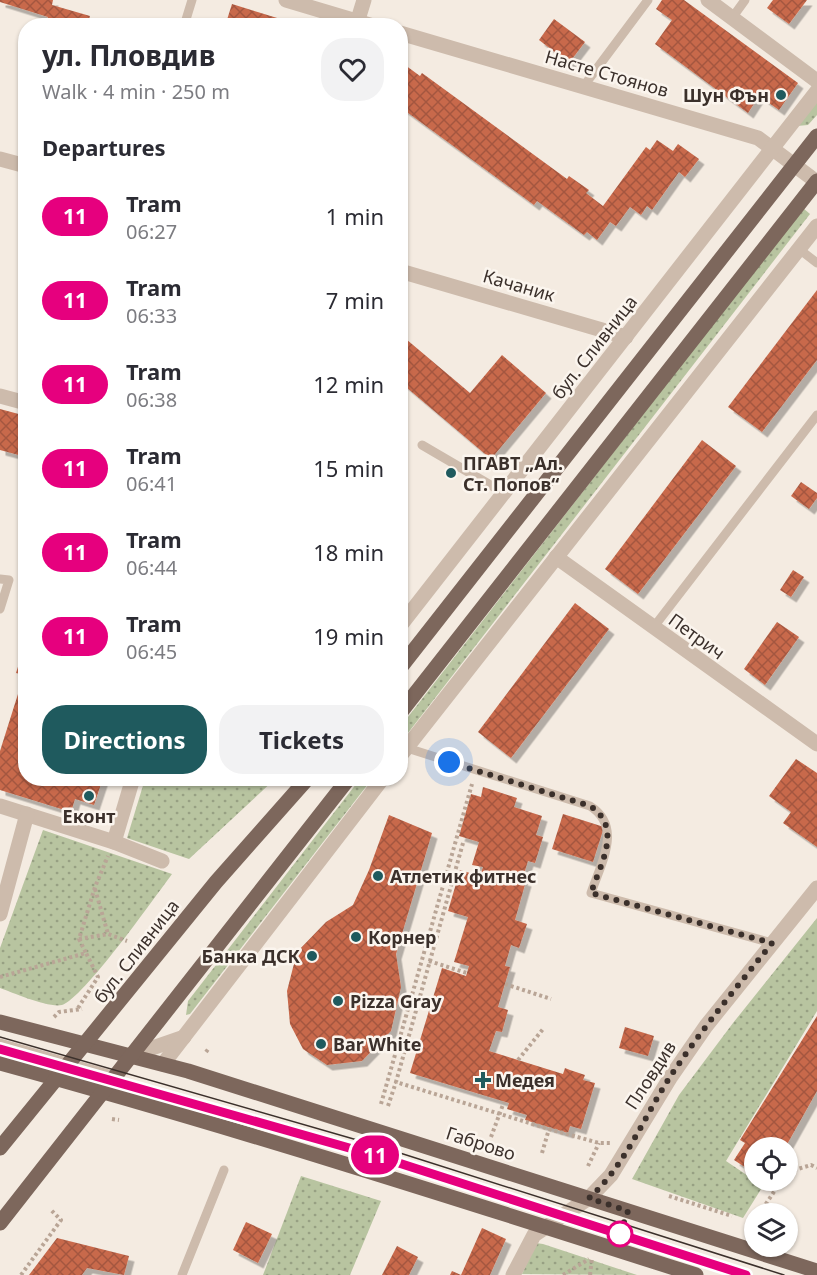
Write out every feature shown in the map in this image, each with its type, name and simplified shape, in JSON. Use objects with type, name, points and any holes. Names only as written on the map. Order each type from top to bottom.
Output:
[{"type":"main road","points":[[408,658],[817,136]]},
{"type":"main road","points":[[408,703],[817,182]]},
{"type":"main road","name":"бул. Сливница","points":[[0,1148],[222,874],[301,786]]},
{"type":"main road","points":[[0,1222],[344,786]]},
{"type":"main road","name":"Габрово","points":[[0,1022],[163,1064],[817,1271]]},
{"type":"main road","points":[[0,1063],[332,1158],[696,1275]]},
{"type":"street","points":[[286,0],[342,18]]},
{"type":"street","points":[[359,18],[364,0]]},
{"type":"street","points":[[708,0],[817,81]]},
{"type":"street","name":"Насте Стоянов","points":[[408,35],[758,138],[817,182]]},
{"type":"street","name":"бул. Сливница","points":[[408,616],[817,91]]},
{"type":"street","points":[[0,159],[18,164]]},
{"type":"street","points":[[408,747],[817,226]]},
{"type":"street","name":"Качаник","points":[[408,274],[626,337]]},
{"type":"street","points":[[0,396],[18,401]]},
{"type":"street","name":"Петрич","points":[[556,557],[817,744]]},
{"type":"street","points":[[114,842],[131,786]]},
{"type":"street","points":[[163,1064],[377,786]]},
{"type":"street","points":[[0,806],[114,842],[162,861]]},
{"type":"street","points":[[0,914],[27,814]]},
{"type":"street","name":"Пловдив","points":[[513,1275],[531,1238],[544,1226],[589,1198],[611,1175],[670,1078],[705,1026],[817,888]]},
{"type":"street","points":[[132,1056],[184,1037]]},
{"type":"lane","points":[[186,18],[192,0]]},
{"type":"lane","points":[[583,87],[648,0]]},
{"type":"lane","points":[[732,18],[745,0]]},
{"type":"lane","points":[[799,249],[817,263]]},
{"type":"lane","points":[[653,628],[817,415]]},
{"type":"lane","points":[[422,445],[504,493]]},
{"type":"lane","points":[[0,579],[9,580],[0,609]]},
{"type":"lane","points":[[408,753],[590,806],[601,813],[607,822],[609,835],[591,893],[772,943]]},
{"type":"lane","points":[[0,1043],[116,1076]]},
{"type":"lane","points":[[182,1275],[224,1170]]},
{"type":"path","points":[[381,1104],[476,771]]},
{"type":"path","points":[[54,1017],[59,1012],[80,1009],[98,977],[79,939],[95,887],[114,842]]},
{"type":"path","points":[[388,1106],[463,843]]},
{"type":"path","points":[[95,887],[108,934]]},
{"type":"path","points":[[79,939],[108,934],[127,940]]},
{"type":"path","points":[[0,977],[86,952]]},
{"type":"path","points":[[429,961],[467,973]]},
{"type":"path","points":[[505,984],[551,999]]},
{"type":"path","points":[[518,1060],[543,1029]]},
{"type":"path","points":[[396,1082],[599,1143],[630,1144]]},
{"type":"path","points":[[492,1137],[504,1102]]},
{"type":"path","points":[[111,1119],[119,1120]]},
{"type":"path","points":[[542,1153],[549,1129]]},
{"type":"path","points":[[588,1166],[599,1143]]},
{"type":"path","points":[[798,1169],[811,1165],[817,1168]]},
{"type":"path","points":[[669,1196],[732,1216]]},
{"type":"path","points":[[21,1275],[61,1220],[51,1210]]},
{"type":"path","points":[[563,1275],[592,1257],[590,1275]]},
{"type":"green space","points":[[817,95],[817,115],[808,125],[797,126]]},
{"type":"green space","points":[[803,208],[810,214],[408,733],[408,717]]},
{"type":"green space","points":[[143,786],[267,786],[189,859],[127,838]]},
{"type":"green space","points":[[355,786],[367,786],[190,1014],[186,1015],[188,1001]]},
{"type":"green space","points":[[43,830],[172,874],[102,967],[72,999],[62,1005],[40,1002],[0,988],[0,948]]},
{"type":"green space","points":[[817,918],[817,1011],[726,1161],[744,1173],[744,1191],[760,1191],[752,1203],[744,1203],[743,1218],[632,1179],[679,1095]]},
{"type":"green space","points":[[301,1176],[381,1201],[350,1275],[263,1275]]},
{"type":"green space","points":[[536,1243],[543,1244],[637,1275],[522,1274]]},
{"type":"building","points":[[0,0],[53,0],[52,5],[90,16],[89,18],[48,18],[0,2]]},
{"type":"building","points":[[662,0],[684,0],[798,83],[779,110],[759,96],[748,113],[655,44],[672,20],[656,9]]},
{"type":"building","points":[[773,0],[807,0],[789,24],[767,8]]},
{"type":"building","points":[[232,4],[277,18],[228,18]]},
{"type":"building","points":[[554,19],[585,42],[569,63],[539,40]]},
{"type":"building","points":[[408,67],[420,76],[422,73],[567,179],[569,176],[589,190],[586,193],[603,206],[646,147],[650,150],[657,140],[673,151],[678,144],[699,159],[685,177],[679,172],[652,210],[647,206],[641,215],[630,207],[616,226],[610,222],[597,240],[587,232],[584,235],[537,201],[534,205],[408,113]]},
{"type":"building","points":[[817,290],[817,360],[762,432],[728,407]]},
{"type":"building","points":[[408,341],[470,393],[502,355],[546,393],[491,459],[408,389]]},
{"type":"building","points":[[0,409],[18,414],[18,455],[0,450]]},
{"type":"building","points":[[702,440],[736,466],[638,594],[605,569]]},
{"type":"building","points":[[801,482],[817,493],[817,498],[809,509],[791,496]]},
{"type":"building","points":[[793,570],[804,577],[791,597],[780,590]]},
{"type":"building","points":[[575,603],[609,629],[511,758],[478,732]]},
{"type":"building","points":[[777,622],[799,637],[765,685],[744,669]]},
{"type":"building","points":[[18,694],[18,786],[100,786],[94,805],[75,799],[71,812],[0,790],[0,751]]},
{"type":"building","points":[[796,759],[817,773],[817,847],[783,823],[791,812],[769,796]]},
{"type":"building","points":[[483,787],[517,798],[514,807],[542,816],[536,835],[543,837],[535,863],[528,861],[522,880],[526,881],[515,920],[527,924],[519,948],[511,945],[505,966],[510,967],[498,1007],[508,1010],[502,1032],[496,1031],[489,1051],[563,1074],[565,1068],[585,1075],[583,1080],[595,1083],[581,1129],[570,1126],[568,1133],[525,1120],[527,1115],[507,1109],[509,1103],[410,1073],[442,968],[466,976],[469,966],[454,962],[468,917],[448,911],[460,870],[480,876],[483,867],[472,865],[479,842],[459,836],[471,794],[481,797]]},
{"type":"building","points":[[563,814],[604,827],[593,862],[552,849]]},
{"type":"building","name":"Корнер","points":[[389,815],[432,833],[396,954],[401,987],[391,1031],[362,1061],[327,1065],[303,1049],[290,1024],[287,991],[297,952],[326,922],[353,905],[369,870]]},
{"type":"building","points":[[817,1016],[817,1091],[791,1137],[744,1137],[744,1142],[740,1140]]},
{"type":"building","points":[[625,1027],[654,1036],[648,1056],[619,1048]]},
{"type":"building","points":[[744,1145],[744,1166],[734,1160]]},
{"type":"building","points":[[246,1222],[272,1234],[258,1263],[233,1250]]},
{"type":"building","points":[[482,1228],[506,1239],[490,1275],[461,1275]]},
{"type":"building","points":[[57,1238],[129,1256],[124,1275],[87,1268],[82,1275],[29,1275]]},
{"type":"building","points":[[397,1246],[418,1257],[409,1275],[382,1275]]},
{"type":"tram line","points":[[0,1037],[378,1146],[784,1275]]},
{"type":"tram line","points":[[0,1049],[374,1155],[746,1275]]},
{"type":"tram line","name":"11","points":[[0,1049],[374,1155],[746,1275]]},
{"type":"place","name":"Шун Фън","points":[[781,95]]},
{"type":"place","name":"ПГАВТ „Ал. Ст. Попов“","points":[[451,473]]},
{"type":"place","name":"Еконт","points":[[89,796]]},
{"type":"place","name":"Атлетик фитнес","points":[[378,876]]},
{"type":"place","name":"Корнер","points":[[356,937]]},
{"type":"place","name":"Банка ДСК","points":[[312,956]]},
{"type":"place","name":"Pizza Gray","points":[[338,1001]]},
{"type":"place","name":"Bar White","points":[[321,1044]]},
{"type":"place","name":"Медея","points":[[483,1080]]},
{"type":"route","points":[[449,762],[590,806],[601,813],[607,822],[609,835],[591,893],[772,943],[705,1026],[670,1078],[611,1175],[589,1198],[628,1211],[620,1234]]}]
